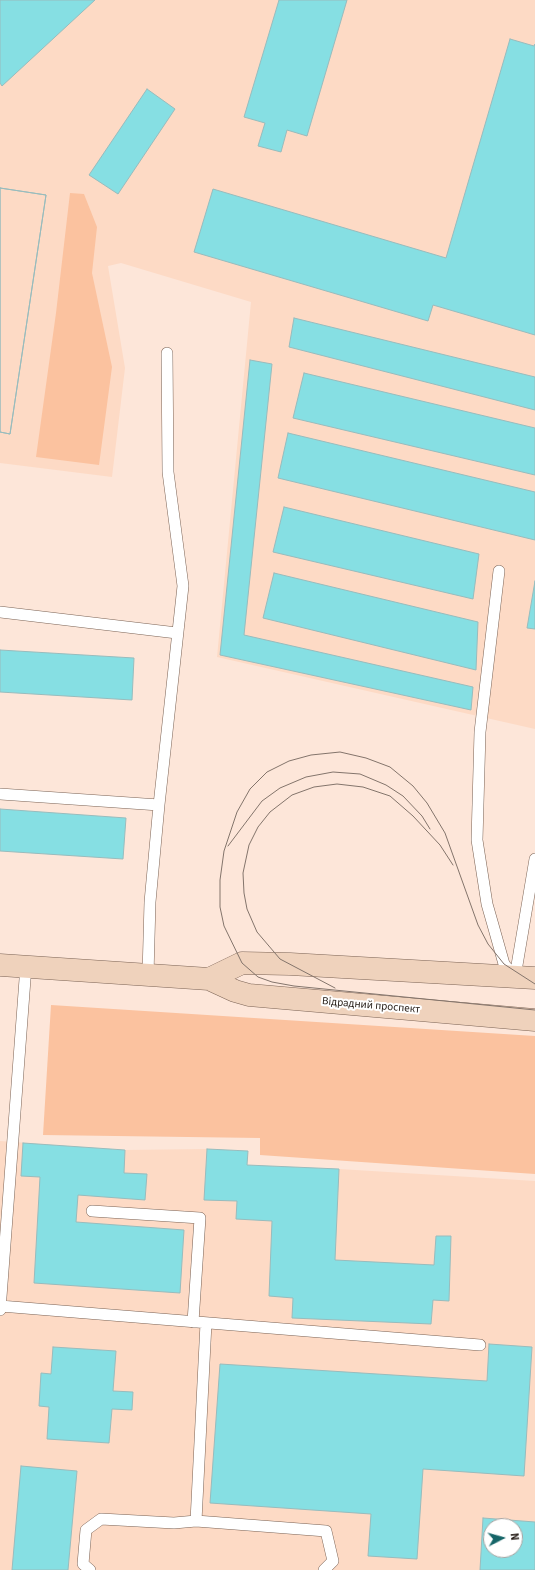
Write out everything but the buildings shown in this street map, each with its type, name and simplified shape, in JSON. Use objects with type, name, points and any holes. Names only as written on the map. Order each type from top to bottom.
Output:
[{"type":"main road","points":[[209,980],[242,964],[290,964],[525,977]]},
{"type":"main road","name":"Відрадний проспект","points":[[0,965],[209,980],[249,996],[535,1020]]},
{"type":"lane","points":[[148,975],[150,902],[183,586],[168,472],[167,353]]},
{"type":"lane","points":[[499,571],[480,732],[477,840],[488,904],[504,964],[525,977],[535,859]]},
{"type":"lane","points":[[0,612],[177,633]]},
{"type":"lane","points":[[0,794],[159,805]]},
{"type":"lane","points":[[0,1310],[26,966]]},
{"type":"lane","points":[[92,1211],[200,1218],[194,1322]]},
{"type":"lane","points":[[0,1306],[480,1345]]},
{"type":"lane","points":[[196,1521],[206,1323]]},
{"type":"lane","points":[[90,1570],[83,1564],[86,1530],[101,1519],[174,1522],[196,1521],[326,1531],[333,1561],[324,1570]]},
{"type":"shaded area","points":[[0,0],[535,0],[535,729],[217,657],[251,302],[121,263],[108,266],[125,368],[112,477],[0,463]]},
{"type":"shaded area","points":[[70,193],[84,194],[97,227],[92,273],[112,367],[99,465],[36,457],[56,313]]},
{"type":"shaded area","points":[[51,1005],[535,1036],[535,1174],[260,1155],[260,1138],[43,1135]]},
{"type":"shaded area","points":[[0,1141],[125,1150],[207,1149],[248,1151],[247,1165],[535,1181],[535,1570],[0,1570]]},
{"type":"tram line","points":[[535,984],[504,964],[488,944],[478,925],[445,833],[427,803],[413,786],[390,767],[366,758],[340,752],[311,755],[289,761],[267,772],[250,789],[237,812],[224,851],[220,880],[220,907],[224,926],[242,963],[258,977],[272,982],[294,986],[535,1010]]},
{"type":"tram line","points":[[228,846],[262,801],[280,788],[306,777],[333,772],[360,774],[386,785],[403,796],[422,816],[430,829]]},
{"type":"tram line","points":[[335,988],[280,959],[257,932],[247,909],[244,893],[243,873],[249,845],[258,827],[270,812],[292,795],[314,787],[337,784],[363,787],[390,796],[413,816],[440,845],[453,865]]}]
